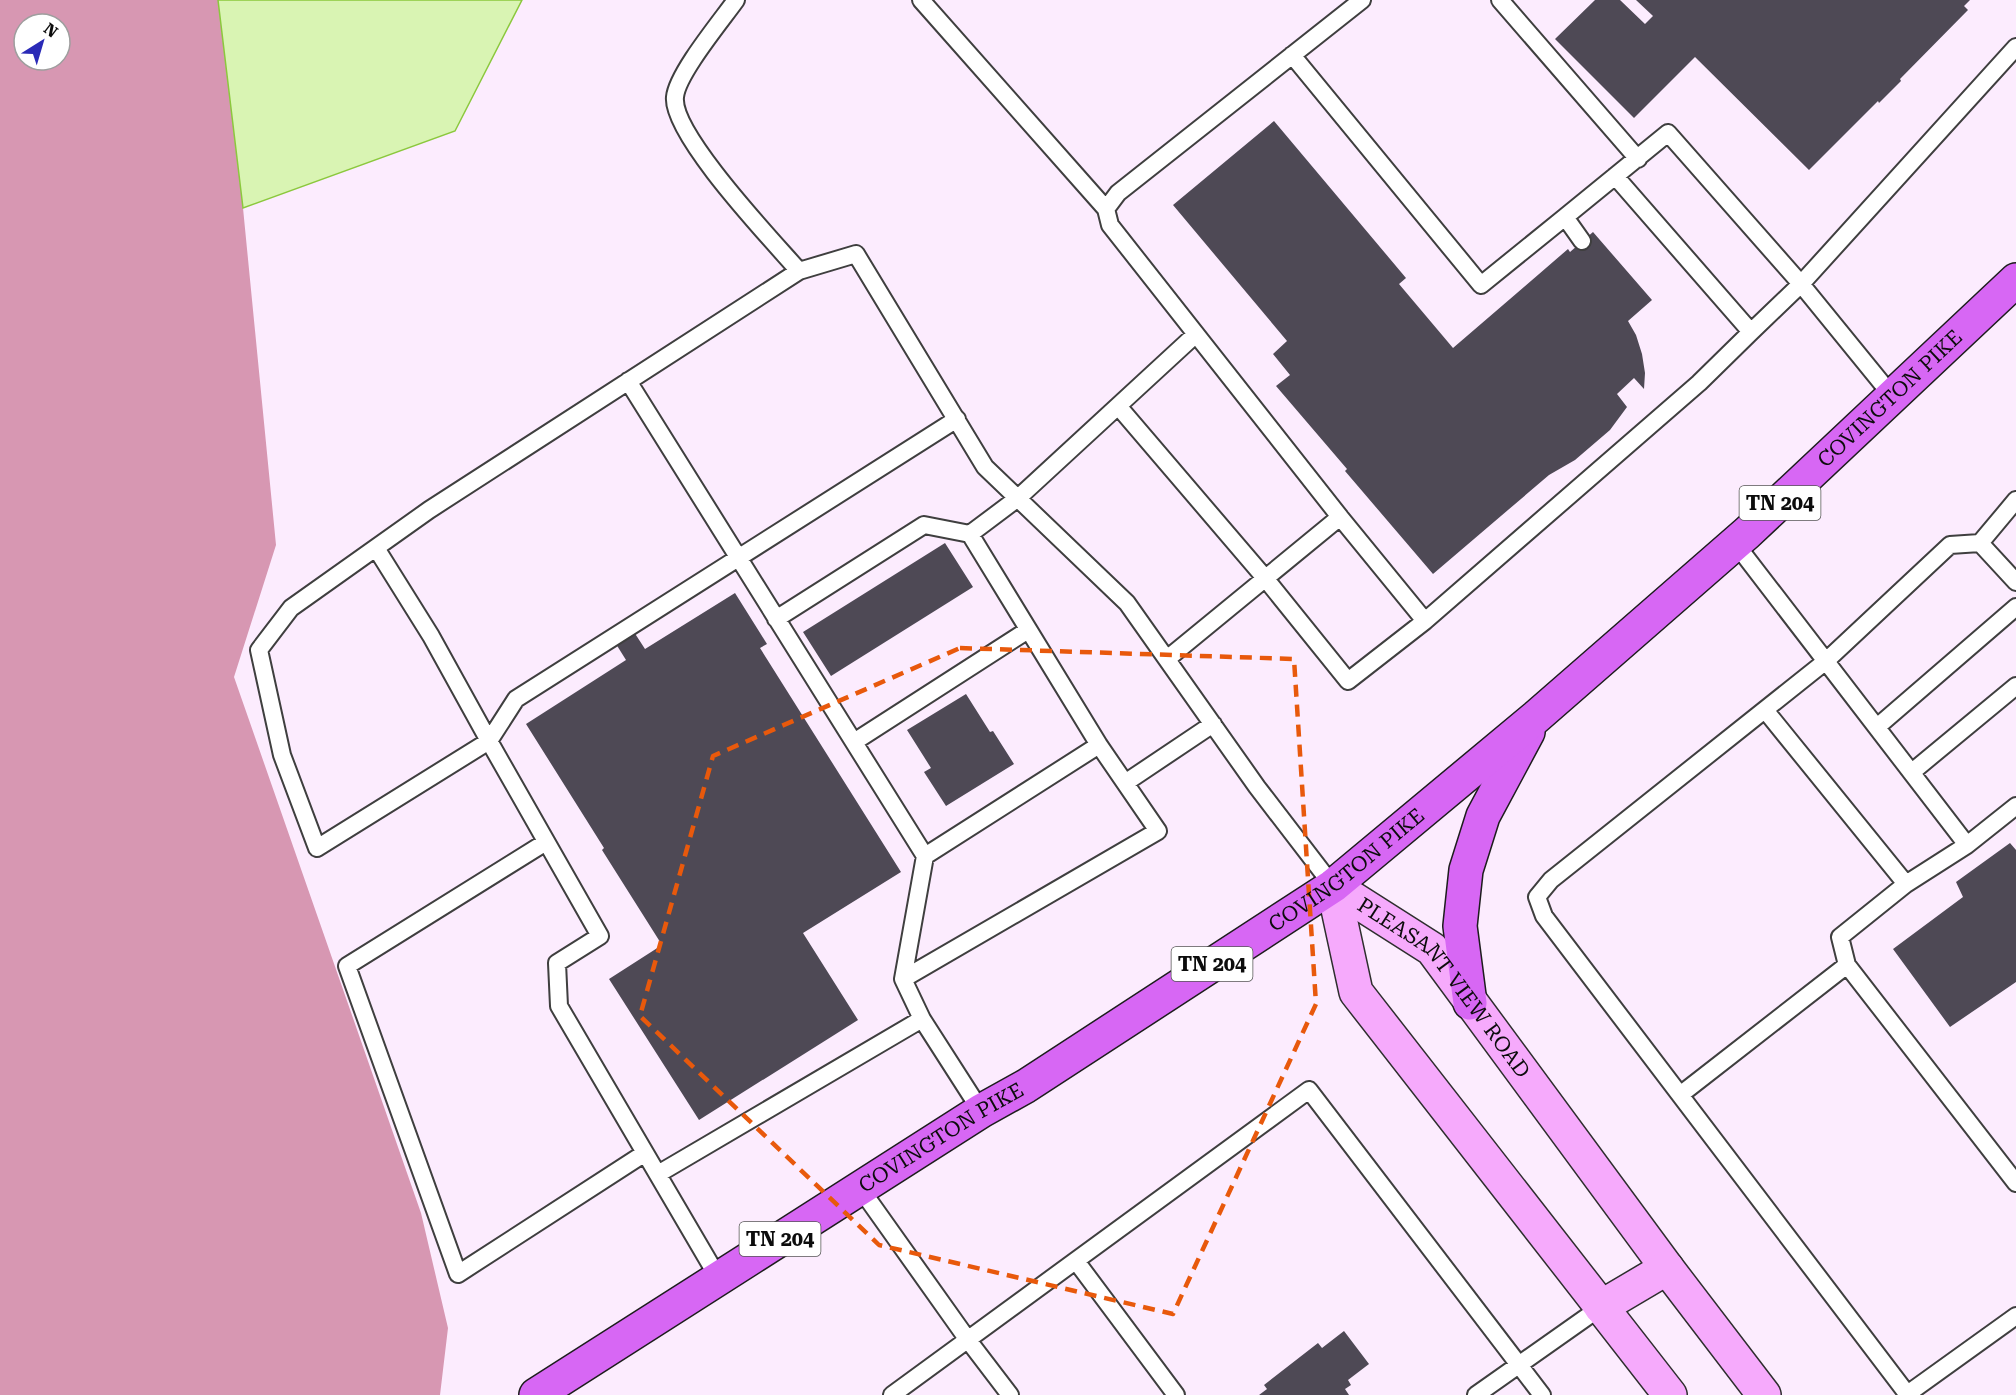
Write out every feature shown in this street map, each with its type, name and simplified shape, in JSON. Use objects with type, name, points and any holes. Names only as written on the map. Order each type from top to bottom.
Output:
[{"type":"main road","name":"COVINGTON PIKE","points":[[536,1395],[981,1111],[1026,1086],[1333,886],[1536,717],[1735,543],[1893,398],[2016,280]]},
{"type":"main road","points":[[1470,1003],[1460,926],[1466,870],[1483,816],[1536,717]]},
{"type":"main road","name":"PLEASANT VIEW ROAD","points":[[1333,886],[1431,949],[1764,1395]]},
{"type":"main road","name":"PLEASANT VIEW ROAD","points":[[1333,886],[1356,992],[1670,1395]]},
{"type":"main road","points":[[1601,1307],[1667,1268]]},
{"type":"lane","points":[[736,0],[684,73],[675,96],[676,114],[704,160],[799,271]]},
{"type":"lane","points":[[921,0],[1106,209],[1110,225],[1425,621]]},
{"type":"lane","points":[[1106,209],[1118,194],[1362,0]]},
{"type":"lane","points":[[1500,0],[1638,159]]},
{"type":"lane","points":[[1118,406],[1265,578],[1348,681],[1425,621],[1690,391],[1801,284],[2016,47]]},
{"type":"lane","points":[[1292,55],[1481,285],[1668,133],[1801,284],[1893,398]]},
{"type":"lane","points":[[1615,176],[1751,332]]},
{"type":"lane","points":[[1565,217],[1582,241]]},
{"type":"lane","points":[[957,419],[516,699],[489,741],[317,848],[282,755],[259,650],[291,608],[429,510],[799,271],[856,254],[957,419],[986,467],[1127,603],[1257,788],[1333,886]]},
{"type":"lane","points":[[970,534],[1018,498],[1196,334]]},
{"type":"lane","points":[[628,381],[925,856],[903,979],[922,1019],[981,1111]]},
{"type":"lane","points":[[2016,500],[1980,543],[1950,545],[1826,661],[1551,880],[1538,897],[1544,916],[1908,1395],[2016,1316]]},
{"type":"lane","points":[[1167,659],[1340,517]]},
{"type":"lane","points":[[776,619],[924,525],[970,534],[1099,745],[1158,831],[903,979]]},
{"type":"lane","points":[[1735,543],[1967,845]]},
{"type":"lane","points":[[1980,543],[2016,582]]},
{"type":"lane","points":[[376,548],[430,636],[600,936],[557,963],[559,1006],[719,1279]]},
{"type":"lane","points":[[1877,727],[2016,608]]},
{"type":"lane","points":[[854,742],[1028,630]]},
{"type":"lane","points":[[1912,772],[2016,686]]},
{"type":"lane","points":[[1765,710],[1906,884]]},
{"type":"lane","points":[[1125,783],[1213,724]]},
{"type":"lane","points":[[925,856],[1099,745]]},
{"type":"lane","points":[[2016,806],[1967,845],[1906,884],[1840,937],[1847,965],[2016,1183]]},
{"type":"lane","points":[[546,843],[346,966],[458,1274],[645,1153]]},
{"type":"lane","points":[[1680,1095],[1847,965]]},
{"type":"lane","points":[[658,1174],[922,1019]]},
{"type":"lane","points":[[892,1395],[1309,1090],[1542,1395]]},
{"type":"lane","points":[[860,1188],[1010,1395]]},
{"type":"lane","points":[[1076,1261],[1176,1395]]},
{"type":"lane","points":[[1476,1395],[1601,1307]]},
{"type":"highlighted area","points":[[960,648],[1294,659],[1316,1004],[1173,1314],[879,1245],[640,1016],[713,756]]},
{"type":"shaded area","points":[[0,0],[218,0],[243,208],[276,545],[234,677],[421,1213],[448,1328],[440,1395],[0,1395]]},
{"type":"shaded area","points":[[218,0],[522,0],[455,131],[243,208]]},
{"type":"building","points":[[1595,0],[1620,0],[1645,24],[1653,16],[1636,0],[1970,0],[1964,6],[1968,10],[1900,79],[1901,81],[1809,170],[1695,57],[1634,118],[1555,39]]},
{"type":"building","points":[[1274,121],[1406,278],[1399,284],[1453,348],[1568,249],[1570,252],[1593,232],[1652,300],[1628,321],[1636,335],[1642,354],[1645,373],[1644,389],[1634,378],[1617,394],[1627,407],[1610,430],[1575,460],[1549,475],[1433,574],[1276,386],[1290,375],[1273,354],[1287,341],[1173,205]]},
{"type":"building","points":[[945,543],[973,587],[831,676],[803,632]]},
{"type":"building","points":[[735,593],[767,644],[760,648],[901,872],[803,933],[858,1020],[699,1120],[609,979],[662,945],[526,724],[626,660],[616,644],[634,632],[645,649]]},
{"type":"building","points":[[966,694],[1014,764],[946,806],[924,772],[931,768],[907,730]]},
{"type":"building","points":[[2010,843],[2016,850],[2016,982],[1950,1027],[1893,949],[1963,897],[1956,882]]},
{"type":"building","points":[[1344,1331],[1369,1364],[1348,1380],[1351,1385],[1345,1389],[1349,1395],[1259,1395],[1267,1389],[1264,1385],[1318,1343],[1322,1348]]}]
